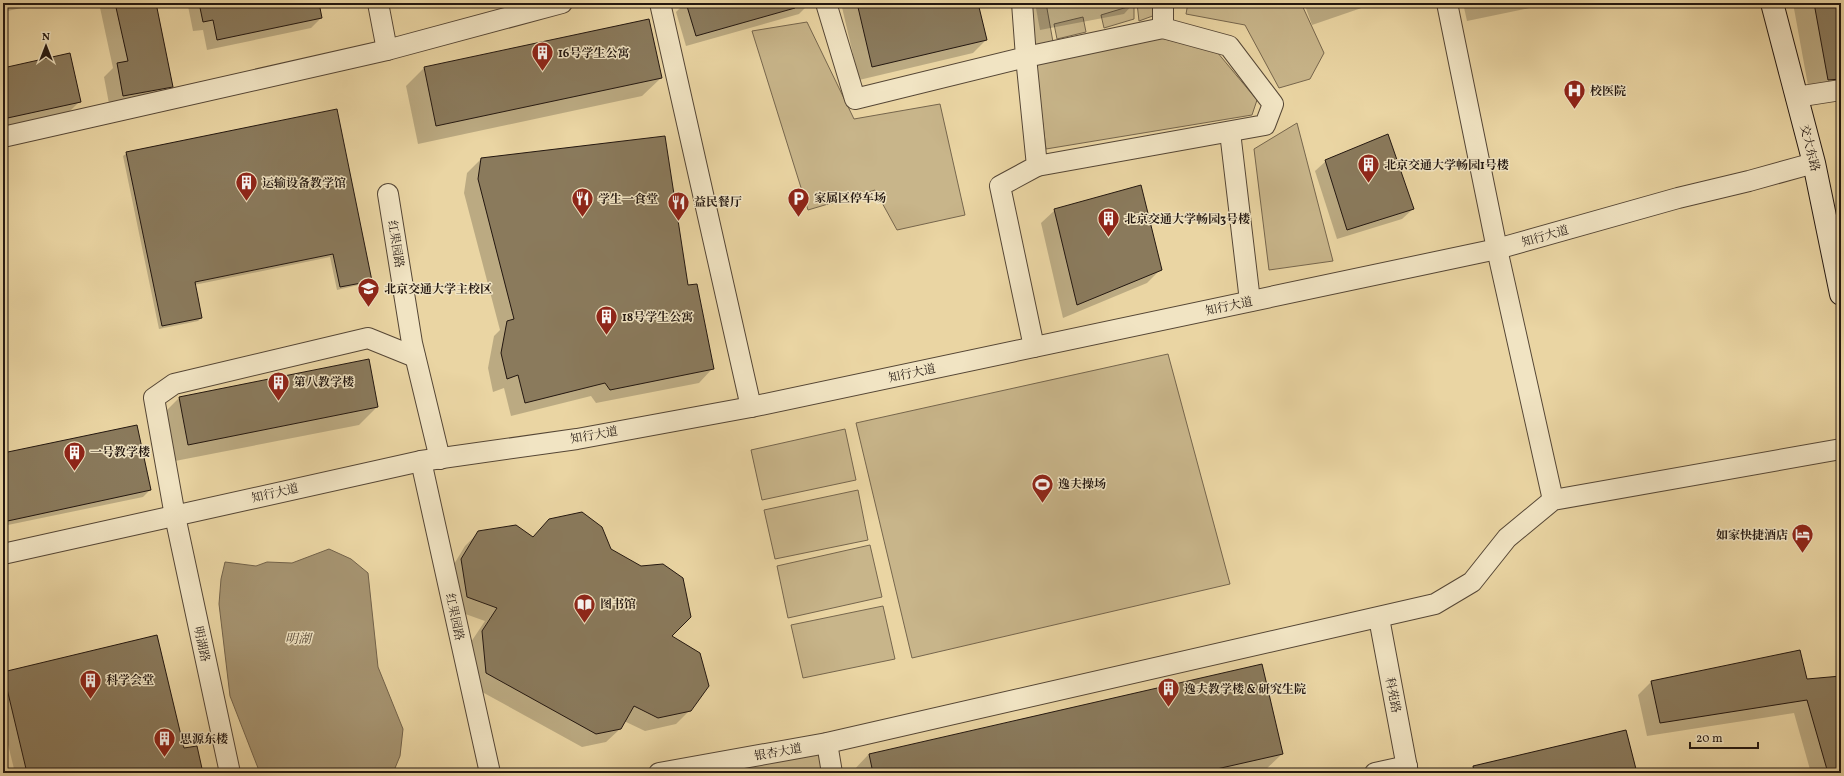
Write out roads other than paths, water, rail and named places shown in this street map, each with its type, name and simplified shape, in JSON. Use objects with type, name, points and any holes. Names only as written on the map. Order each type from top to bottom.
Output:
[{"type":"street","points":[[378,3],[386,50]]},
{"type":"street","points":[[3,137],[386,50],[562,3]]},
{"type":"street","points":[[660,3],[751,407]]},
{"type":"street","points":[[826,3],[855,99],[1026,56],[1163,28],[1229,46],[1273,104],[1264,125],[1037,166],[1000,186],[1034,347]]},
{"type":"street","points":[[1022,3],[1037,166]]},
{"type":"street","points":[[1163,3],[1163,28]]},
{"type":"street","points":[[1447,3],[1497,249],[1553,500],[1841,449]]},
{"type":"street","name":"交大东路","points":[[1772,3],[1814,163],[1841,294]]},
{"type":"street","points":[[1796,97],[1841,90]]},
{"type":"street","points":[[1230,132],[1250,301]]},
{"type":"street","name":"知行大道","points":[[3,554],[430,460],[577,439],[751,407],[1497,249],[1678,198],[1749,181],[1814,163]]},
{"type":"street","name":"红果园路","points":[[388,194],[415,357],[430,460],[490,773]]},
{"type":"street","name":"明湖路","points":[[230,773],[175,516],[154,398],[174,384],[368,338],[415,357]]},
{"type":"street","name":"银杏大道","points":[[659,773],[827,743],[1435,604],[1472,582],[1507,538],[1553,500]]},
{"type":"street","name":"科苑路","points":[[1379,618],[1407,770]]},
{"type":"street","points":[[827,743],[832,773]]},
{"type":"street","points":[[1375,773],[1407,770]]},
{"type":"water","name":"明湖","points":[[329,549],[351,559],[368,573],[378,667],[403,729],[400,756],[393,773],[261,773],[230,696],[219,604],[221,579],[225,562],[256,566],[267,562],[292,563]]},
{"type":"place","name":"16号学生公寓","points":[[543,72]]},
{"type":"place","name":"校医院","points":[[1574,110]]},
{"type":"place","name":"北京交通大学畅园1号楼","points":[[1369,184]]},
{"type":"place","name":"运输设备教学馆","points":[[246,202]]},
{"type":"place","name":"学生一食堂","points":[[583,218]]},
{"type":"place","name":"家属区停车场","points":[[799,218]]},
{"type":"place","name":"益民餐厅","points":[[678,222]]},
{"type":"place","name":"北京交通大学畅园3号楼","points":[[1108,238]]},
{"type":"place","name":"北京交通大学主校区","points":[[369,308]]},
{"type":"place","name":"18号学生公寓","points":[[606,336]]},
{"type":"place","name":"第八教学楼","points":[[278,402]]},
{"type":"place","name":"一号教学楼","points":[[75,472]]},
{"type":"place","name":"逸夫操场","points":[[1042,504]]},
{"type":"place","name":"如家快捷酒店","points":[[1803,554]]},
{"type":"place","name":"图书馆","points":[[585,624]]},
{"type":"place","name":"科学会堂","points":[[91,700]]},
{"type":"place","name":"逸夫教学楼 & 研究生院","points":[[1169,708]]},
{"type":"place","name":"思源东楼","points":[[164,758]]}]
